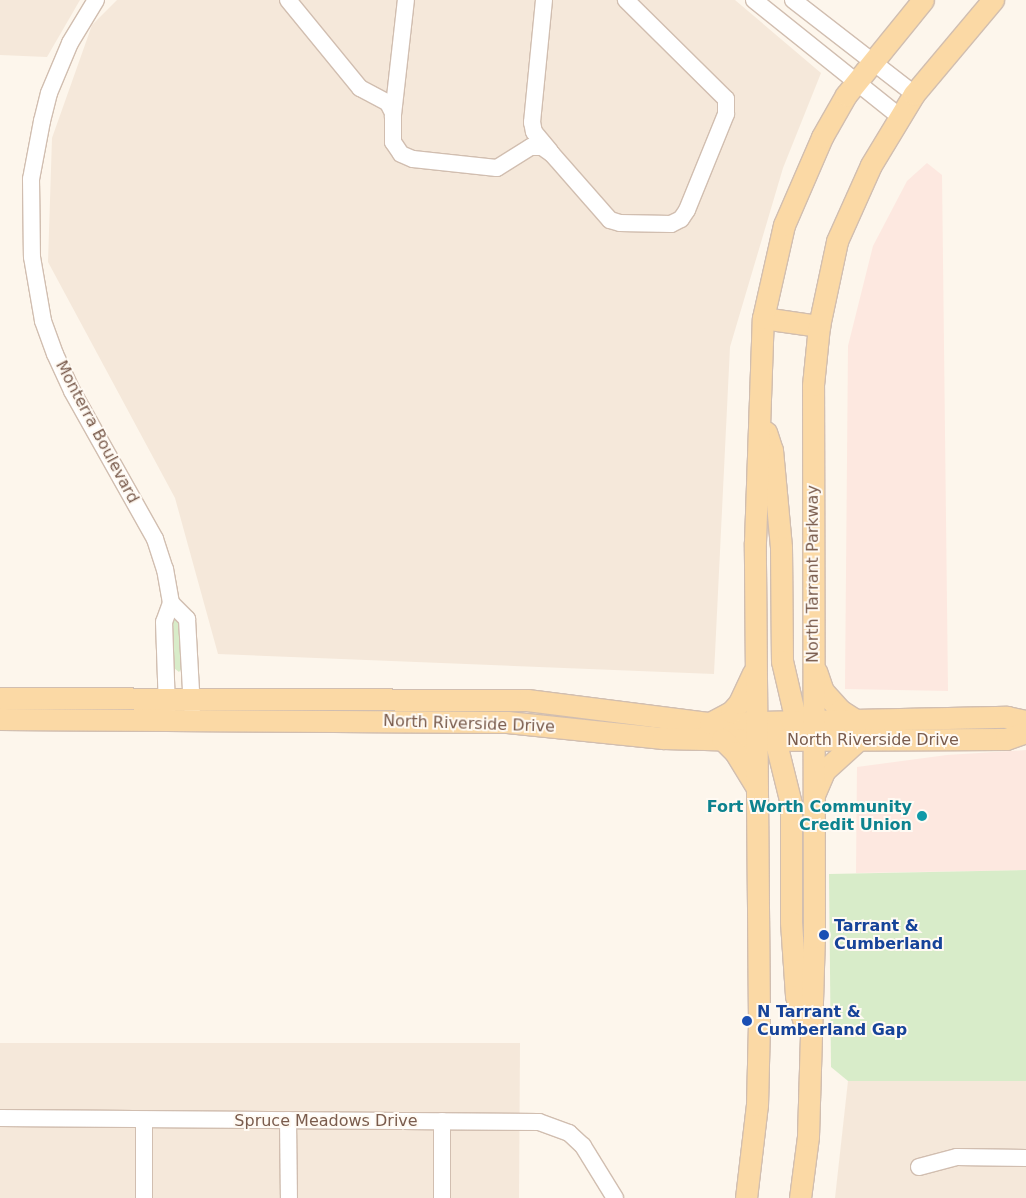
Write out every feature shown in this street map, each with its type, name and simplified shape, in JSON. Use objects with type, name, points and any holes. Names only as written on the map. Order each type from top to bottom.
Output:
[{"type":"main road","points":[[811,1045],[796,996],[791,922],[791,804],[765,731],[756,661],[759,411],[763,318],[784,225],[801,181],[822,137],[856,83],[923,0]]},
{"type":"main road","name":"North Tarrant Parkway","points":[[800,1198],[808,1136],[811,1045],[813,797],[805,730],[812,661],[813,385],[819,326],[837,241],[871,164],[914,94],[993,0]]},
{"type":"main road","points":[[763,318],[819,326]]},
{"type":"main road","points":[[759,411],[772,450],[781,547],[782,661],[805,730]]},
{"type":"main road","points":[[756,661],[741,700],[716,731],[735,752],[757,788]]},
{"type":"main road","points":[[812,661],[823,691],[857,731],[824,771],[813,797]]},
{"type":"main road","name":"North Riverside Drive","points":[[0,698],[527,700],[716,731]]},
{"type":"main road","name":"North Riverside Drive","points":[[857,731],[1007,717],[1026,721]]},
{"type":"main road","name":"North Riverside Drive","points":[[0,719],[507,722],[663,738],[716,731],[805,730],[1006,739],[1026,732]]},
{"type":"main road","points":[[746,1198],[757,1105],[759,1041],[757,788],[765,731]]},
{"type":"street","name":"Monterra Boulevard","points":[[96,0],[70,42],[49,92],[31,179],[32,257],[43,321],[55,354],[72,391],[155,539],[171,604],[187,619],[193,699],[192,720]]},
{"type":"street","points":[[288,0],[360,88],[388,103],[393,119]]},
{"type":"street","points":[[406,0],[393,119],[395,146],[400,154],[413,159],[496,168],[531,147],[542,147],[552,154]]},
{"type":"street","points":[[544,0],[532,122],[534,132],[610,220],[620,223],[671,224],[681,219],[687,210],[726,114],[727,106],[722,92],[626,0]]},
{"type":"street","points":[[754,0],[899,116]]},
{"type":"street","points":[[793,0],[874,60],[914,94]]},
{"type":"street","name":"Monterra Boulevard","points":[[167,720],[168,698],[164,622],[171,604]]},
{"type":"street","name":"Spruce Meadows Drive","points":[[0,1118],[523,1121],[555,1125],[569,1133],[583,1146],[615,1198]]},
{"type":"street","points":[[144,1120],[144,1198]]},
{"type":"street","points":[[288,1120],[289,1198]]},
{"type":"street","points":[[442,1121],[442,1198]]},
{"type":"street","points":[[919,1167],[956,1157],[1026,1158]]},
{"type":"shaded area","points":[[0,0],[80,0],[47,57],[0,55]]},
{"type":"shaded area","points":[[117,0],[735,0],[821,73],[783,168],[730,347],[714,674],[218,654],[175,498],[48,262],[52,138],[92,25]]},
{"type":"shaded area","points":[[927,163],[942,175],[948,691],[845,689],[848,346],[873,246],[907,181]]},
{"type":"shaded area","points":[[1026,750],[1026,870],[856,873],[857,767],[947,755]]},
{"type":"shaded area","points":[[0,1043],[520,1043],[519,1198],[0,1198]]},
{"type":"shaded area","points":[[848,1081],[1026,1081],[1026,1198],[835,1198]]},
{"type":"green space","points":[[174,620],[179,620],[182,668],[179,672],[174,668],[170,630]]},
{"type":"green space","points":[[1026,870],[1026,1081],[848,1081],[831,1067],[829,874]]},
{"type":"place","name":"Fort Worth Community Credit Union","points":[[922,816]]},
{"type":"place","name":"Tarrant & Cumberland","points":[[824,935]]},
{"type":"place","name":"N Tarrant & Cumberland Gap","points":[[747,1021]]}]
